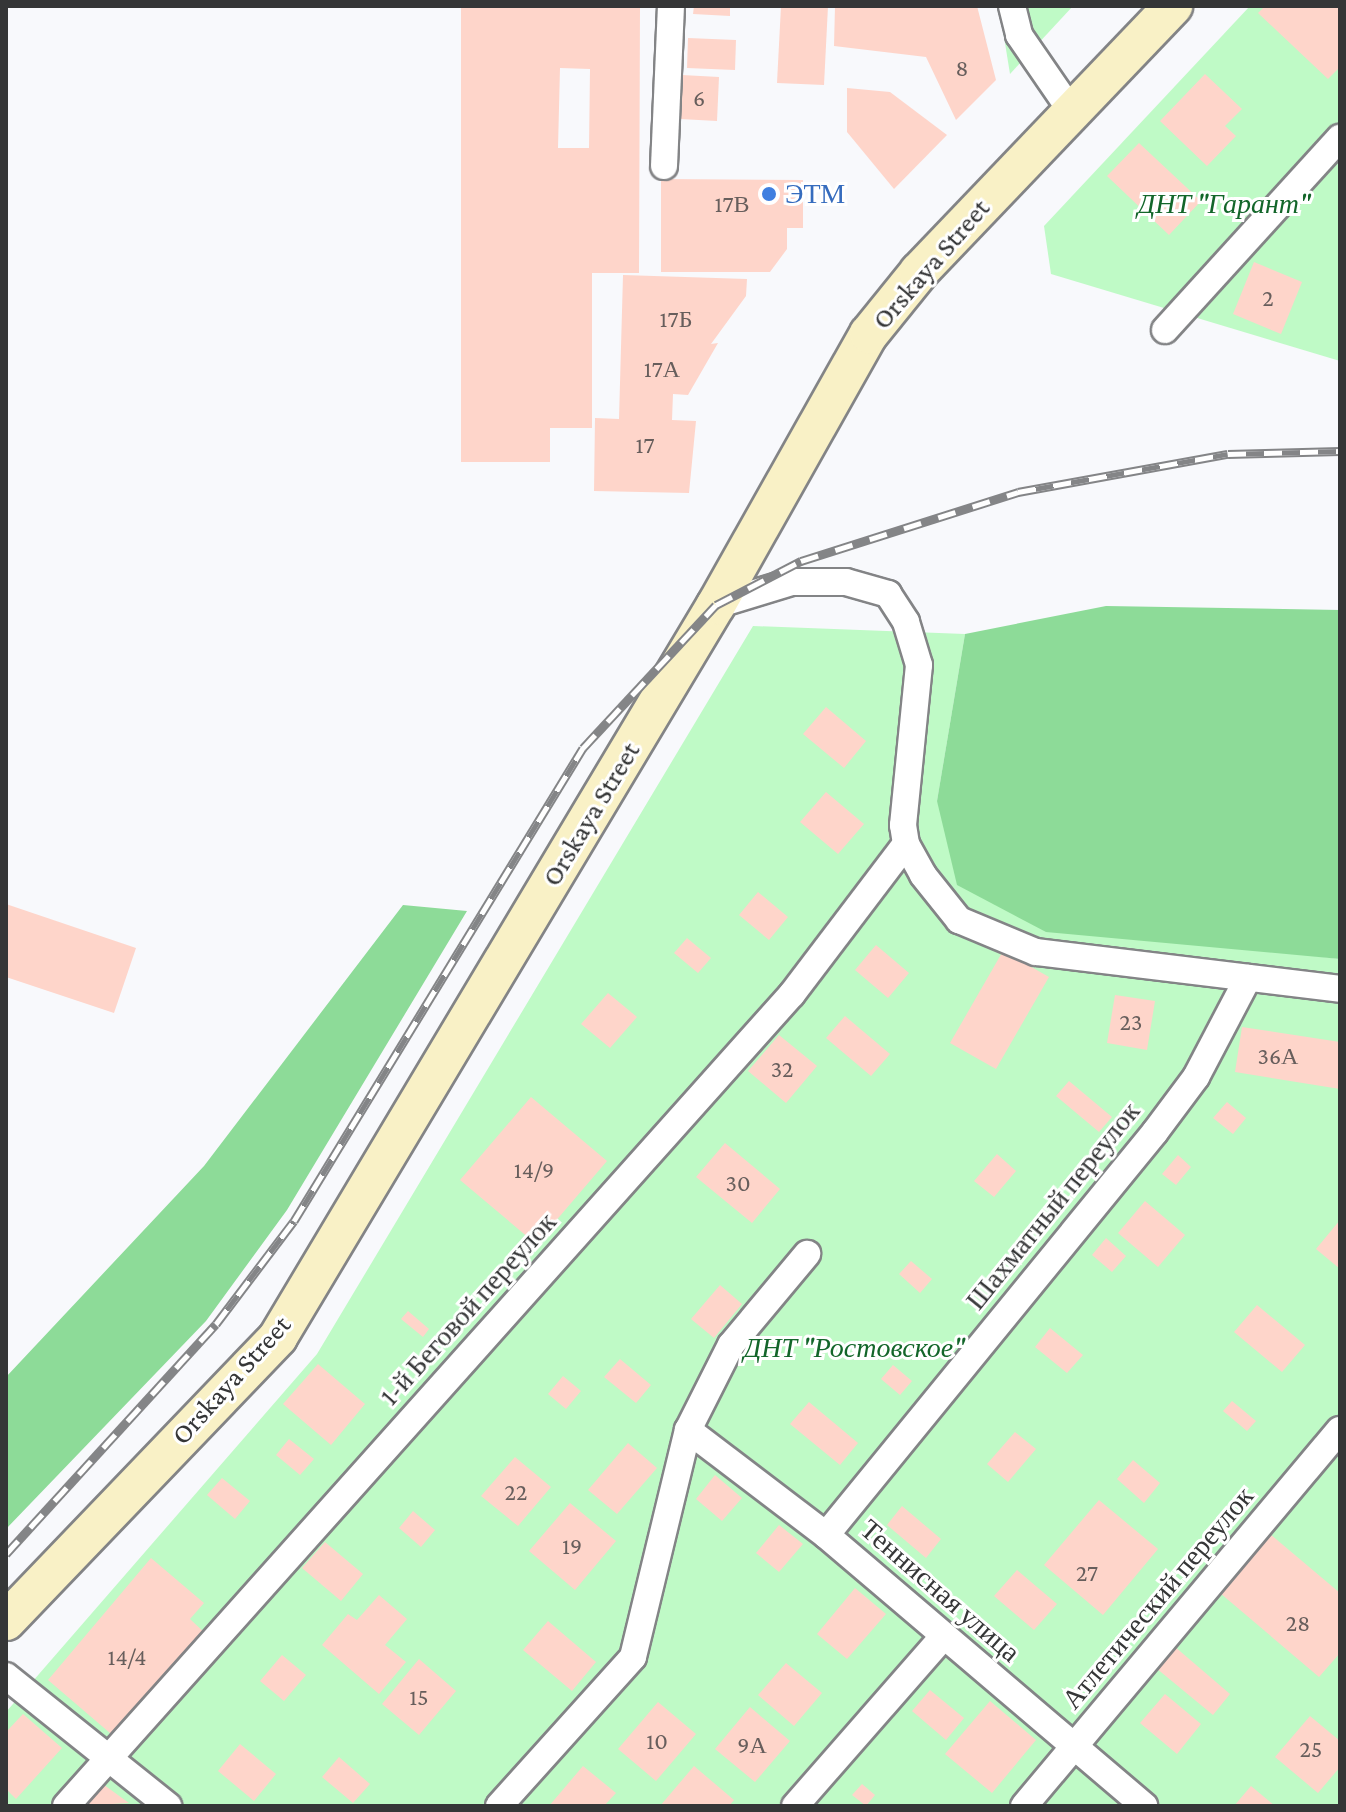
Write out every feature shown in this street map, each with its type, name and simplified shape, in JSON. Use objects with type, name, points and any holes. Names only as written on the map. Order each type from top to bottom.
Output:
[{"type":"main road","name":"Orskaya Street","points":[[6,1621],[278,1337],[716,605],[869,334],[919,272],[1173,6]]},
{"type":"street","points":[[664,166],[671,6]]},
{"type":"street","points":[[1012,6],[1019,35],[1072,112]]},
{"type":"street","points":[[1165,330],[1340,138]]},
{"type":"street","points":[[716,605],[791,582],[846,582],[888,594],[906,622],[919,665],[903,825],[906,844],[923,875],[959,920],[1036,952],[1340,989]]},
{"type":"street","name":"1-й Беговой переулок","points":[[66,1806],[792,994],[906,844]]},
{"type":"street","name":"Шахматный переулок","points":[[826,1535],[1155,1132],[1196,1077],[1248,978]]},
{"type":"street","points":[[499,1806],[633,1657],[688,1430],[731,1345],[807,1254]]},
{"type":"street","name":"Теннисная улица","points":[[688,1430],[826,1535],[1073,1749],[1144,1806]]},
{"type":"street","name":"Атлетический переулок","points":[[1024,1806],[1340,1430]]},
{"type":"street","points":[[795,1806],[943,1637]]},
{"type":"street","points":[[6,1676],[168,1806]]},
{"type":"green space","points":[[999,6],[1073,6],[1010,74]]},
{"type":"green space","name":"ДНТ \"Гарант\"","points":[[1250,6],[1340,6],[1340,361],[1051,274],[1044,226]]},
{"type":"green space","points":[[1106,606],[1340,610],[1340,959],[1046,932],[957,885],[937,801],[965,634]]},
{"type":"green space","name":"ДНТ \"Ростовское\"","points":[[753,626],[965,634],[937,801],[1281,952],[1340,959],[1340,1806],[6,1806],[6,1712],[317,1354]]},
{"type":"green space","points":[[403,905],[467,911],[287,1210],[206,1321],[6,1529],[6,1377],[204,1166]]},
{"type":"building","points":[[461,6],[640,6],[639,273],[592,273],[592,428],[550,428],[550,462],[461,462]],"holes":[[[560,68],[590,69],[589,148],[558,148]]]},
{"type":"building","points":[[694,6],[730,6],[730,16],[693,14]]},
{"type":"building","points":[[781,6],[828,6],[824,85],[777,83]]},
{"type":"building","points":[[835,6],[977,6],[996,80],[956,120],[926,57],[834,46]]},
{"type":"building","points":[[1265,6],[1340,6],[1340,67],[1328,79],[1258,13]]},
{"type":"building","points":[[688,38],[736,40],[735,70],[687,68]]},
{"type":"building","points":[[1205,74],[1242,109],[1225,126],[1236,136],[1207,166],[1160,121]]},
{"type":"building","points":[[682,75],[719,77],[717,121],[680,119]]},
{"type":"building","points":[[847,88],[890,92],[947,135],[894,189],[847,132]]},
{"type":"building","points":[[1139,143],[1201,201],[1169,235],[1107,176]]},
{"type":"building","points":[[661,179],[803,180],[803,228],[787,228],[787,249],[770,272],[661,272]]},
{"type":"building","points":[[1254,262],[1302,282],[1281,334],[1233,314]]},
{"type":"building","points":[[623,275],[747,279],[746,296],[711,344],[718,343],[688,395],[673,394],[672,420],[696,421],[689,493],[594,491],[595,418],[619,419]]},
{"type":"building","points":[[826,707],[866,741],[844,768],[803,734]]},
{"type":"building","points":[[826,792],[864,824],[838,854],[800,822]]},
{"type":"building","points":[[758,892],[788,917],[769,940],[739,915]]},
{"type":"building","points":[[6,904],[136,948],[114,1013],[6,977]]},
{"type":"building","points":[[687,938],[711,958],[698,973],[674,953]]},
{"type":"building","points":[[876,945],[909,973],[888,998],[855,970]]},
{"type":"building","points":[[1003,951],[1049,977],[996,1069],[950,1043]]},
{"type":"building","points":[[608,993],[637,1017],[610,1048],[581,1024]]},
{"type":"building","points":[[1115,995],[1155,1001],[1147,1050],[1107,1043]]},
{"type":"building","points":[[845,1016],[890,1054],[871,1076],[826,1038]]},
{"type":"building","points":[[1242,1027],[1340,1042],[1340,1089],[1235,1072]]},
{"type":"building","points":[[779,1035],[817,1066],[786,1103],[748,1071]]},
{"type":"building","points":[[1069,1081],[1112,1117],[1099,1132],[1056,1096]]},
{"type":"building","points":[[531,1097],[607,1161],[536,1244],[460,1180]]},
{"type":"building","points":[[1227,1102],[1246,1118],[1233,1134],[1213,1118]]},
{"type":"building","points":[[725,1143],[780,1189],[752,1223],[696,1177]]},
{"type":"building","points":[[997,1154],[1016,1171],[994,1197],[974,1181]]},
{"type":"building","points":[[1178,1155],[1191,1167],[1176,1185],[1162,1174]]},
{"type":"building","points":[[1145,1201],[1185,1235],[1158,1267],[1118,1233]]},
{"type":"building","points":[[1340,1220],[1340,1269],[1316,1249]]},
{"type":"building","points":[[1106,1238],[1126,1256],[1112,1272],[1092,1255]]},
{"type":"building","points":[[911,1261],[932,1279],[920,1293],[899,1274]]},
{"type":"building","points":[[720,1285],[742,1304],[714,1338],[691,1319]]},
{"type":"building","points":[[1257,1305],[1305,1345],[1282,1372],[1234,1332]]},
{"type":"building","points":[[408,1311],[429,1329],[423,1337],[401,1319]]},
{"type":"building","points":[[1050,1328],[1083,1355],[1067,1373],[1035,1347]]},
{"type":"building","points":[[620,1359],[651,1385],[636,1403],[604,1377]]},
{"type":"building","points":[[318,1364],[365,1404],[331,1445],[283,1404]]},
{"type":"building","points":[[893,1365],[912,1381],[900,1395],[881,1379]]},
{"type":"building","points":[[563,1376],[581,1391],[566,1409],[548,1394]]},
{"type":"building","points":[[1232,1401],[1256,1421],[1247,1431],[1223,1411]]},
{"type":"building","points":[[809,1402],[858,1443],[840,1465],[790,1424]]},
{"type":"building","points":[[1015,1432],[1036,1449],[1008,1482],[987,1464]]},
{"type":"building","points":[[289,1439],[314,1459],[300,1475],[276,1455]]},
{"type":"building","points":[[628,1443],[657,1468],[617,1514],[588,1490]]},
{"type":"building","points":[[515,1457],[551,1487],[518,1526],[481,1496]]},
{"type":"building","points":[[1133,1460],[1160,1483],[1144,1503],[1117,1479]]},
{"type":"building","points":[[715,1475],[742,1498],[722,1521],[696,1499]]},
{"type":"building","points":[[222,1478],[250,1501],[235,1519],[207,1495]]},
{"type":"building","points":[[1099,1500],[1158,1549],[1103,1615],[1044,1565]]},
{"type":"building","points":[[570,1503],[616,1541],[575,1590],[529,1551]]},
{"type":"building","points":[[902,1506],[941,1539],[926,1558],[887,1525]]},
{"type":"building","points":[[413,1511],[435,1530],[421,1547],[399,1528]]},
{"type":"building","points":[[779,1525],[803,1544],[779,1572],[756,1553]]},
{"type":"building","points":[[1270,1534],[1340,1593],[1340,1653],[1319,1677],[1220,1593]]},
{"type":"building","points":[[325,1542],[363,1574],[341,1601],[302,1568]]},
{"type":"building","points":[[151,1558],[204,1603],[190,1619],[206,1634],[117,1739],[48,1680]]},
{"type":"building","points":[[1017,1570],[1057,1604],[1034,1630],[994,1596]]},
{"type":"building","points":[[855,1588],[886,1614],[847,1659],[817,1634]]},
{"type":"building","points":[[379,1595],[407,1619],[385,1645],[406,1662],[379,1694],[322,1645],[348,1614],[357,1620]]},
{"type":"building","points":[[548,1621],[596,1662],[572,1691],[523,1650]]},
{"type":"building","points":[[1174,1646],[1230,1694],[1213,1715],[1156,1668]]},
{"type":"building","points":[[282,1655],[306,1675],[284,1701],[260,1681]]},
{"type":"building","points":[[419,1659],[456,1691],[419,1735],[382,1704]]},
{"type":"building","points":[[786,1663],[822,1693],[794,1726],[758,1695]]},
{"type":"building","points":[[930,1690],[964,1718],[946,1740],[912,1711]]},
{"type":"building","points":[[1165,1694],[1201,1724],[1177,1754],[1140,1723]]},
{"type":"building","points":[[990,1701],[1036,1740],[992,1793],[945,1754]]},
{"type":"building","points":[[658,1702],[696,1734],[656,1781],[618,1749]]},
{"type":"building","points":[[750,1707],[790,1741],[755,1782],[715,1749]]},
{"type":"building","points":[[23,1714],[62,1748],[16,1799],[6,1789],[6,1732]]},
{"type":"building","points":[[1310,1716],[1340,1741],[1340,1767],[1318,1793],[1275,1757]]},
{"type":"building","points":[[240,1744],[276,1774],[254,1801],[218,1771]]},
{"type":"building","points":[[339,1757],[370,1784],[353,1803],[322,1777]]},
{"type":"building","points":[[583,1766],[616,1793],[604,1806],[549,1806]]},
{"type":"building","points":[[694,1766],[734,1800],[729,1806],[660,1806]]},
{"type":"building","points":[[100,1782],[129,1803],[79,1806]]},
{"type":"building","points":[[862,1784],[875,1795],[866,1806],[852,1795]]},
{"type":"building","points":[[1251,1786],[1275,1806],[1234,1806]]},
{"type":"railway","points":[[6,1554],[216,1324],[294,1221],[583,748],[716,605],[801,561],[1018,492],[1228,454],[1340,451]]},
{"type":"place","name":"ЭТМ","points":[[769,194]]}]
